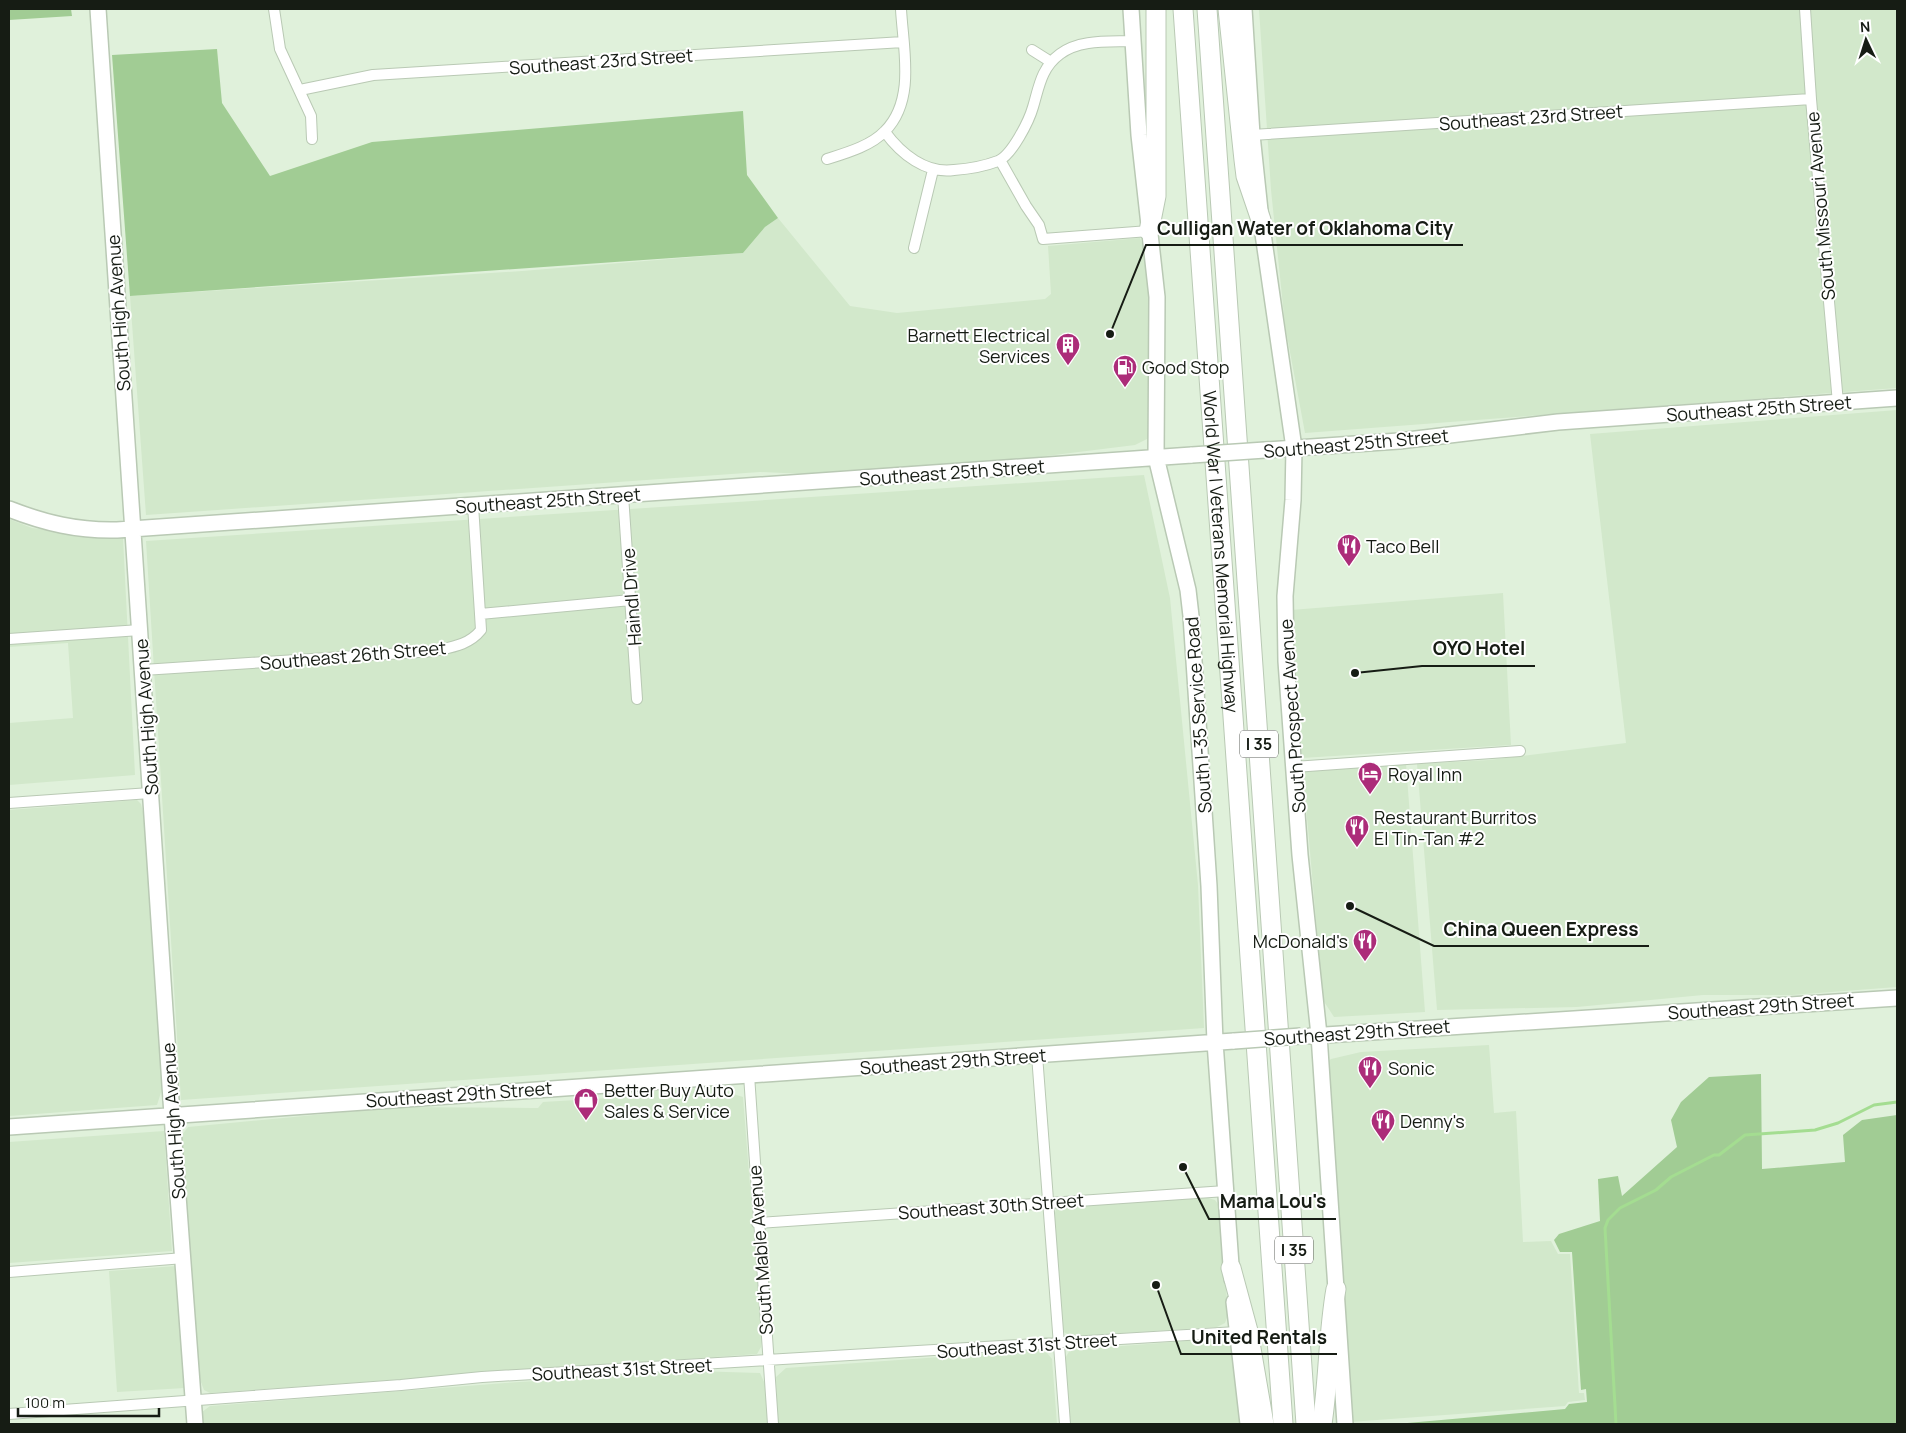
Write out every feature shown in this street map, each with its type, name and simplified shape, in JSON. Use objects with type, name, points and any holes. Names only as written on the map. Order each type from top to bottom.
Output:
[{"type":"highway","points":[[1149,230],[1156,196],[1156,9]]},
{"type":"highway","name":"World War I Veterans Memorial Highway","points":[[1183,9],[1282,1424]]},
{"type":"highway","name":"World War I Veterans Memorial Highway","points":[[1207,9],[1306,1424]]},
{"type":"highway","points":[[1228,9],[1246,176],[1261,220]]},
{"type":"highway","points":[[1231,1268],[1248,1331],[1264,1424]]},
{"type":"highway","points":[[1322,1424],[1326,1396],[1329,1328],[1336,1288]]},
{"type":"main road","name":"South High Avenue","points":[[98,9],[172,1115],[195,1424]]},
{"type":"main road","name":"South I-35 Service Road","points":[[1131,9],[1149,230],[1157,297],[1156,457],[1188,590],[1191,616],[1210,886],[1215,1042],[1231,1268],[1248,1424]]},
{"type":"main road","name":"South Prospect Avenue","points":[[1244,9],[1252,135],[1261,220],[1294,448],[1293,500],[1285,624],[1300,854],[1319,1035],[1345,1424]]},
{"type":"main road","name":"Southeast 25th Street","points":[[9,509],[38,520],[68,527],[94,530],[133,529],[1400,441],[1558,422],[1897,398]]},
{"type":"main road","name":"Southeast 29th Street","points":[[9,1127],[1301,1036],[1897,998]]},
{"type":"street","points":[[274,9],[280,48],[311,116],[312,139]]},
{"type":"street","points":[[827,160],[866,144],[885,132],[901,105],[906,84],[901,9]]},
{"type":"street","name":"South Missouri Avenue","points":[[1805,9],[1811,99],[1838,402]]},
{"type":"street","points":[[885,132],[896,148],[933,170],[962,169],[1000,160],[1026,124],[1043,74],[1051,62],[1071,48],[1087,43],[1133,40]]},
{"type":"street","name":"Southeast 23rd Street","points":[[300,90],[373,75],[903,42]]},
{"type":"street","points":[[1032,50],[1051,62]]},
{"type":"street","name":"Southeast 23rd Street","points":[[1252,135],[1811,99]]},
{"type":"street","points":[[1000,160],[1039,225],[1043,239],[1149,230]]},
{"type":"street","points":[[914,248],[933,170]]},
{"type":"street","name":"Haindl Drive","points":[[623,495],[637,699]]},
{"type":"street","name":"Southeast 26th Street","points":[[143,670],[434,651],[454,647],[473,639],[481,630],[473,505]]},
{"type":"street","points":[[480,614],[631,600]]},
{"type":"street","points":[[9,639],[140,630]]},
{"type":"street","points":[[1294,768],[1520,751]]},
{"type":"street","points":[[9,803],[150,793]]},
{"type":"street","points":[[1037,1055],[1065,1424]]},
{"type":"street","name":"South Mable Avenue","points":[[749,1075],[757,1223],[773,1424]]},
{"type":"street","name":"Southeast 30th Street","points":[[757,1223],[1226,1191]]},
{"type":"street","points":[[9,1272],[184,1258]]},
{"type":"street","name":"Southeast 31st Street","points":[[9,1414],[193,1399],[371,1388],[482,1377],[1237,1332]]},
{"type":"shaded area","points":[[1259,9],[1897,9],[1897,388],[1305,433],[1285,325],[1271,190]]},
{"type":"shaded area","points":[[778,218],[850,306],[897,313],[1045,299],[1051,294],[1048,246],[1140,238],[1147,255],[1150,357],[1149,438],[1135,445],[1013,460],[806,474],[760,472],[146,515],[130,296],[522,271],[743,253],[765,227]]},
{"type":"shaded area","points":[[1897,410],[1897,987],[1792,995],[1703,995],[1577,1007],[1437,1010],[1417,764],[1489,760],[1626,743],[1590,434]]},
{"type":"shaded area","points":[[1144,475],[1170,598],[1198,885],[1204,1028],[181,1100],[146,541]]},
{"type":"shaded area","points":[[9,519],[32,528],[123,538],[135,775],[9,785],[9,723],[73,718],[68,643],[9,647]]},
{"type":"shaded area","points":[[1503,593],[1511,745],[1302,758],[1291,610]]},
{"type":"shaded area","points":[[1406,764],[1425,1012],[1334,1017],[1323,1000],[1303,772]]},
{"type":"shaded area","points":[[137,800],[141,804],[145,820],[164,1083],[157,1105],[9,1116],[9,810]]},
{"type":"shaded area","points":[[1489,1045],[1494,1113],[1516,1111],[1523,1242],[1551,1241],[1558,1254],[1570,1254],[1579,1393],[1584,1393],[1585,1400],[1568,1402],[1565,1406],[1350,1422],[1327,1062],[1331,1059],[1361,1052]]},
{"type":"shaded area","points":[[707,1086],[743,1097],[762,1338],[761,1347],[757,1354],[210,1393],[204,1390],[199,1377],[180,1148],[182,1135],[188,1127],[398,1107],[538,1108],[543,1102],[609,1098],[657,1090]]},
{"type":"shaded area","points":[[164,1131],[172,1251],[9,1263],[9,1142]]},
{"type":"shaded area","points":[[1205,1197],[1215,1200],[1220,1207],[1228,1315],[1225,1323],[1217,1327],[1075,1336],[1065,1333],[1062,1329],[1054,1215],[1057,1207]]},
{"type":"shaded area","points":[[176,1266],[185,1388],[117,1392],[109,1271]]},
{"type":"shaded area","points":[[1212,1339],[1226,1340],[1232,1346],[1242,1424],[1068,1424],[1064,1360],[1070,1350]]},
{"type":"shaded area","points":[[1040,1350],[1047,1353],[1052,1359],[1057,1424],[778,1424],[776,1377],[786,1368]]},
{"type":"shaded area","points":[[693,1371],[760,1373],[765,1384],[768,1424],[202,1424],[202,1412],[210,1406],[505,1383]]},
{"type":"green space","points":[[9,9],[71,9],[72,16],[9,20]]},
{"type":"green space","points":[[217,49],[222,103],[270,176],[372,142],[743,111],[747,175],[778,218],[765,227],[743,253],[130,296],[112,55]]},
{"type":"green space","points":[[1761,1074],[1762,1169],[1845,1162],[1843,1135],[1862,1120],[1897,1115],[1897,1424],[1396,1424],[1565,1409],[1569,1404],[1587,1402],[1586,1389],[1581,1390],[1572,1252],[1560,1252],[1554,1240],[1559,1234],[1600,1221],[1598,1179],[1618,1176],[1622,1196],[1677,1147],[1671,1120],[1681,1102],[1709,1077]]},
{"type":"waterway","points":[[1616,1424],[1605,1228],[1608,1220],[1620,1208],[1656,1190],[1671,1177],[1714,1155],[1719,1155],[1745,1135],[1815,1130],[1838,1123],[1874,1105],[1897,1102]]},
{"type":"place","name":"Culligan Water of Oklahoma City","points":[[1110,334]]},
{"type":"place","name":"Barnett Electrical Services","points":[[1068,366]]},
{"type":"place","name":"Good Stop","points":[[1125,388]]},
{"type":"place","name":"Taco Bell","points":[[1349,567]]},
{"type":"place","name":"OYO Hotel","points":[[1355,673]]},
{"type":"place","name":"Royal Inn","points":[[1370,795]]},
{"type":"place","name":"Restaurant Burritos El Tin-Tan #2","points":[[1357,848]]},
{"type":"place","name":"China Queen Express","points":[[1350,906]]},
{"type":"place","name":"McDonald's","points":[[1365,962]]},
{"type":"place","name":"Sonic","points":[[1370,1089]]},
{"type":"place","name":"Better Buy Auto Sales & Service","points":[[586,1121]]},
{"type":"place","name":"Denny's","points":[[1383,1142]]},
{"type":"place","name":"Mama Lou's","points":[[1183,1167]]},
{"type":"place","name":"United Rentals","points":[[1156,1285]]}]
